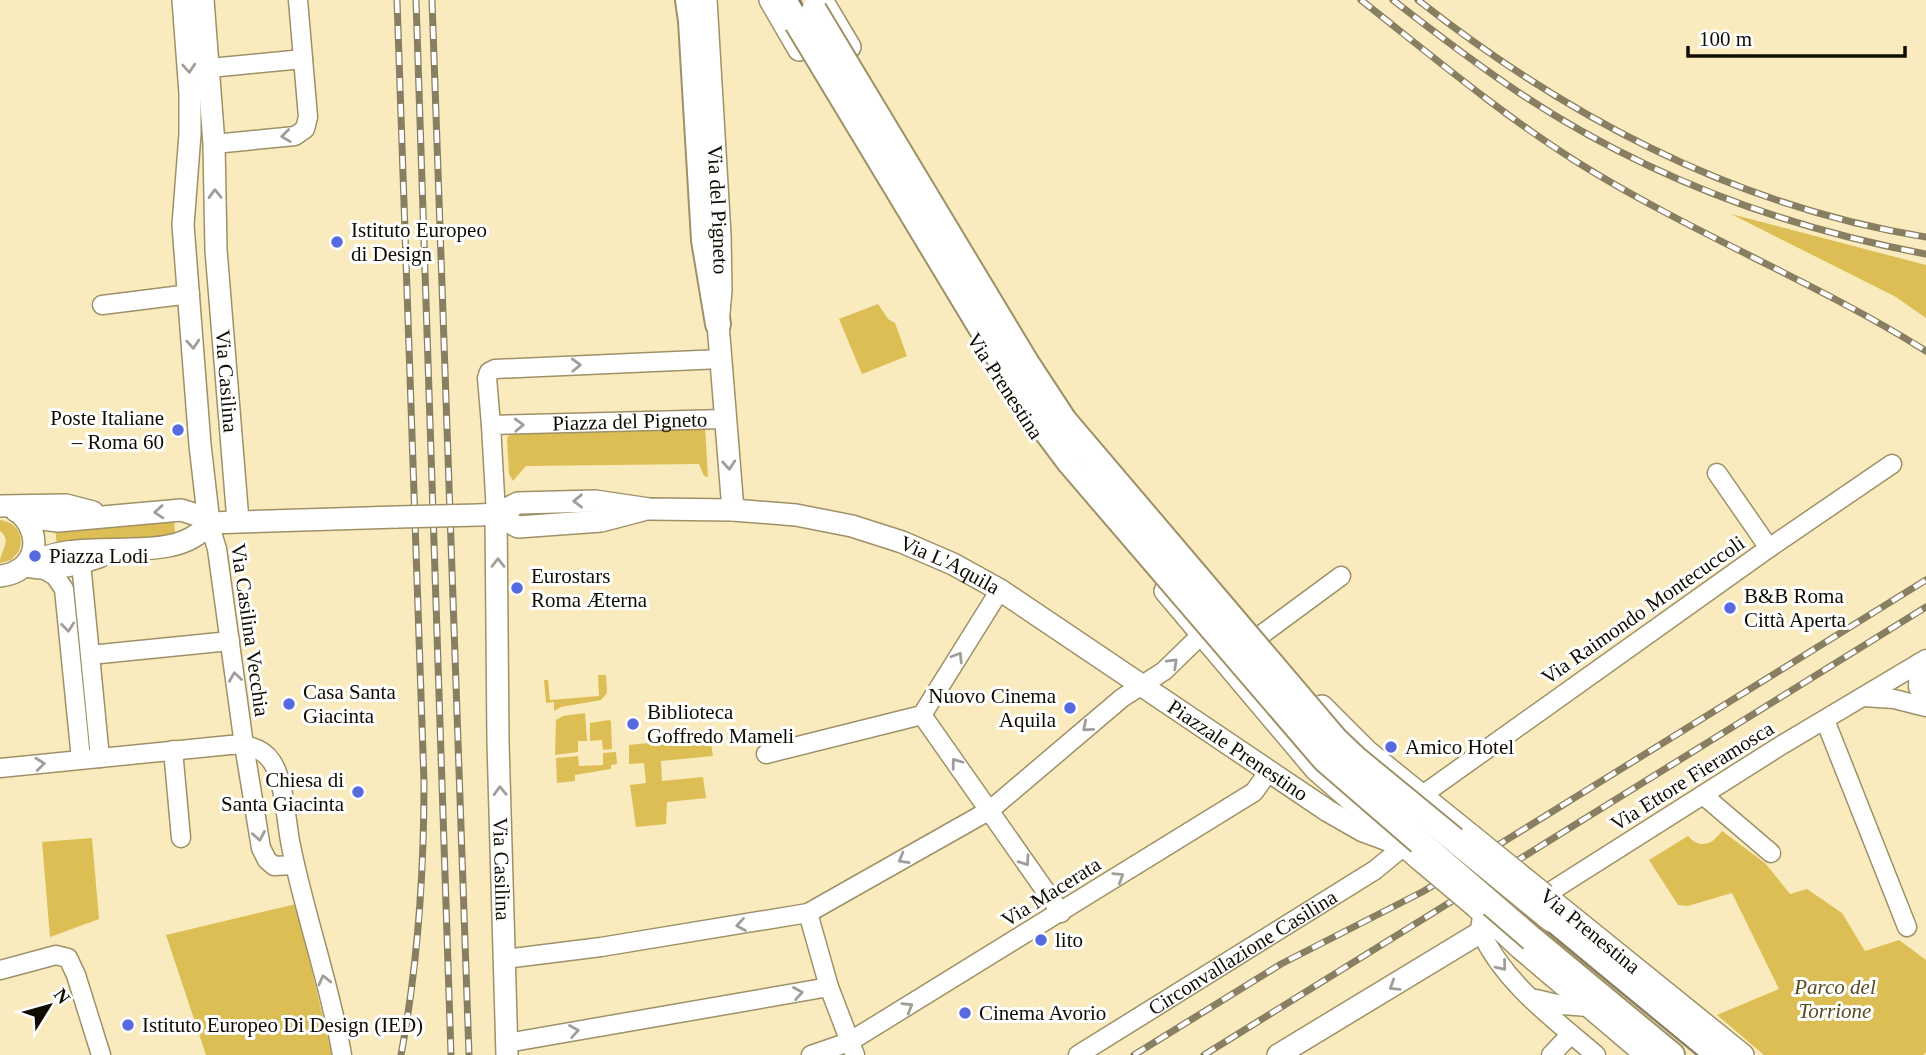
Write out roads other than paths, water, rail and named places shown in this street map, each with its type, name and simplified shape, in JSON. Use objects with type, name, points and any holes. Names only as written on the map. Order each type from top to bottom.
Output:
[{"type":"highway","points":[[688,0],[705,240],[718,324]]},
{"type":"highway","points":[[786,0],[797,23],[1010,376],[1070,463],[1325,760],[1532,939],[1672,1055]]},
{"type":"highway","points":[[812,2],[1026,362],[1064,420],[1315,717],[1355,758],[1718,1055]]},
{"type":"main road","name":"Via Casilina","points":[[183,0],[190,103],[183,225],[209,523]]},
{"type":"main road","name":"Via Casilina","points":[[203,0],[214,144],[216,250],[238,521]]},
{"type":"main road","name":"Via del Pigneto","points":[[706,0],[720,235],[721,290],[718,324],[725,419]]},
{"type":"main road","name":"Via Prenestina","points":[[770,0],[961,318],[1035,435],[1288,737]]},
{"type":"main road","name":"Via Prenestina","points":[[812,2],[1073,413],[1317,700],[1355,741],[1425,802],[1471,835],[1743,1055]]},
{"type":"main road","name":"Piazza del Pigneto","points":[[725,419],[733,510]]},
{"type":"main road","points":[[8,508],[39,519],[67,513],[106,516],[181,510],[197,515],[209,523],[488,515],[518,527],[601,521],[649,509],[733,510]]},
{"type":"main road","points":[[8,508],[29,524],[34,539],[31,568]]},
{"type":"main road","name":"Via L'Aquila","points":[[733,510],[796,515],[865,530],[931,554],[1000,590],[1141,686]]},
{"type":"main road","name":"Via Casilina","points":[[488,515],[507,1049]]},
{"type":"main road","points":[[0,576],[31,568],[41,558],[74,559],[117,550],[184,543],[199,535],[209,523]]},
{"type":"main road","name":"Piazzale Prenestino","points":[[1141,686],[1328,811],[1363,831],[1412,853]]},
{"type":"main road","name":"Piazzale Prenestino","points":[[1288,737],[1322,775],[1412,853]]},
{"type":"main road","points":[[1328,811],[1386,802],[1425,802]]},
{"type":"main road","points":[[1412,853],[1480,918],[1646,1055]]},
{"type":"main road","points":[[1278,1055],[1452,950],[1480,918]]},
{"type":"street","points":[[214,144],[295,136],[303,132],[308,122],[298,0]]},
{"type":"street","points":[[210,68],[303,59]]},
{"type":"street","points":[[102,305],[190,294]]},
{"type":"street","points":[[488,515],[491,425],[487,378],[489,372],[494,369],[721,359]]},
{"type":"street","name":"Piazza del Pigneto","points":[[491,425],[725,419]]},
{"type":"street","name":"Via Raimondo Montecuccoli","points":[[1425,802],[1769,548],[1892,464]]},
{"type":"street","points":[[1717,473],[1769,548]]},
{"type":"street","name":"Via Casilina Vecchia","points":[[209,523],[217,549],[244,745],[264,856],[276,867],[295,864]]},
{"type":"street","points":[[74,559],[90,655],[89,759]]},
{"type":"street","points":[[31,568],[55,576],[64,589],[89,759]]},
{"type":"street","points":[[1261,635],[1341,576]]},
{"type":"street","points":[[766,754],[922,715],[1000,590]]},
{"type":"street","name":"Piazzale Prenestino","points":[[1141,686],[1164,671],[1202,635]]},
{"type":"street","points":[[90,655],[230,641]]},
{"type":"street","name":"Via Ettore Fieramosca","points":[[1545,895],[1923,661]]},
{"type":"street","name":"Via Ettore Fieramosca","points":[[1923,661],[1918,687],[1926,704]]},
{"type":"street","points":[[505,959],[601,947],[808,914],[989,810],[1122,698],[1141,686]]},
{"type":"street","name":"Via Ettore Fieramosca","points":[[1863,697],[1926,704]]},
{"type":"street","points":[[922,715],[1061,913]]},
{"type":"street","points":[[1825,720],[1907,927]]},
{"type":"street","points":[[0,768],[244,745]]},
{"type":"street","name":"Via Casilina Vecchia","points":[[244,745],[264,754],[274,766],[342,1055]]},
{"type":"street","points":[[173,750],[181,838]]},
{"type":"street","name":"Via Macerata","points":[[811,1055],[852,1048],[1254,792],[1269,771]]},
{"type":"street","points":[[1703,795],[1772,853]]},
{"type":"street","points":[[1412,853],[1400,835],[1402,823],[1407,812],[1425,802]]},
{"type":"street","name":"Circonvallazione Casilina","points":[[1078,1055],[1375,870],[1412,853]]},
{"type":"street","points":[[808,914],[829,987],[852,1048]]},
{"type":"street","points":[[1480,918],[1495,958],[1530,996],[1597,1055]]},
{"type":"street","points":[[0,970],[56,955],[68,958],[101,1055]]},
{"type":"street","points":[[507,1049],[829,987]]},
{"type":"street","points":[[1530,996],[1554,1004],[1589,1007]]},
{"type":"street","points":[[1551,1055],[1571,1034]]},
{"type":"tram line","points":[[799,0],[936,235],[1033,393],[1064,439],[1117,502],[1336,756],[1697,1055]]},
{"type":"railway","points":[[397,0],[424,782],[419,919],[401,1055]]},
{"type":"railway","points":[[416,0],[451,1055]]},
{"type":"railway","points":[[432,0],[469,1055]]},
{"type":"railway","points":[[1361,0],[1494,104],[1577,162],[1663,211],[1840,302],[1926,351]]},
{"type":"railway","points":[[1393,0],[1518,92],[1613,148],[1663,172],[1714,194],[1818,229],[1926,254]]},
{"type":"railway","points":[[1418,0],[1475,43],[1534,82],[1657,151],[1722,180],[1788,204],[1856,223],[1926,237]]},
{"type":"railway","points":[[1134,1055],[1281,964],[1424,891],[1926,580]]},
{"type":"railway","points":[[1204,1055],[1926,607]]},
{"type":"place","name":"Istituto Europeo di Design","points":[[337,242]]},
{"type":"place","name":"Poste Italiane – Roma 60","points":[[178,430]]},
{"type":"place","name":"Piazza Lodi","points":[[35,556]]},
{"type":"place","name":"Eurostars Roma Æterna","points":[[517,588]]},
{"type":"place","name":"B&B Roma Città Aperta","points":[[1730,608]]},
{"type":"place","name":"Casa Santa Giacinta","points":[[289,704]]},
{"type":"place","name":"Nuovo Cinema Aquila","points":[[1070,708]]},
{"type":"place","name":"Biblioteca Goffredo Mameli","points":[[633,724]]},
{"type":"place","name":"Amico Hotel","points":[[1391,747]]},
{"type":"place","name":"Chiesa di Santa Giacinta","points":[[358,792]]},
{"type":"place","name":"lito","points":[[1041,940]]},
{"type":"place","name":"Cinema Avorio","points":[[965,1013]]},
{"type":"place","name":"Istituto Europeo Di Design (IED)","points":[[128,1025]]},
{"type":"park label","name":"Parco del Torrione","points":[[1835,999]]}]
